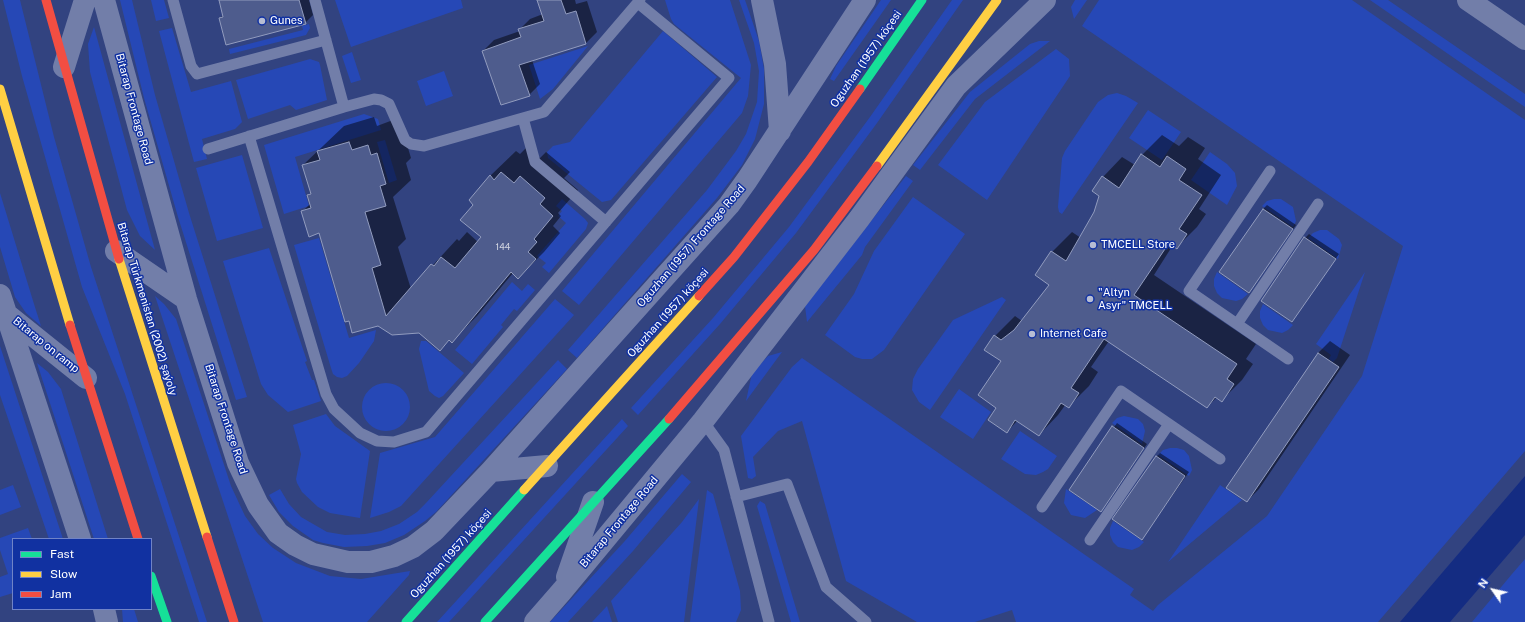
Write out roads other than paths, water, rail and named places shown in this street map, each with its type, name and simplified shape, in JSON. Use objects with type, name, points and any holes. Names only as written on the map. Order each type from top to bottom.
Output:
[{"type":"main road","name":"Bitarap Türkmenistan (2002) şaýoly","points":[[46,0],[116,251],[234,622]]},
{"type":"main road","name":"Oguzhan (1957) köçesi","points":[[406,622],[734,257],[808,162],[922,0]]},
{"type":"main road","points":[[485,622],[716,366],[814,250],[917,113],[997,0]]},
{"type":"main road","points":[[0,89],[86,378],[137,538]]},
{"type":"main road","points":[[152,579],[167,622]]},
{"type":"street","points":[[64,67],[85,0]]},
{"type":"street","name":"Bitarap Frontage Road","points":[[104,0],[186,299],[238,463],[258,505],[268,522],[278,533],[295,545],[313,554],[348,562],[371,562],[394,556],[413,547],[434,532],[490,472]]},
{"type":"street","points":[[762,0],[776,64],[780,131]]},
{"type":"street","name":"Oguzhan (1957) Frontage Road","points":[[490,472],[729,205],[748,180],[865,0]]},
{"type":"street","points":[[917,113],[956,86],[1045,0]]},
{"type":"street","points":[[1468,0],[1525,39]]},
{"type":"street","points":[[702,420],[858,219],[956,86]]},
{"type":"street","points":[[116,251],[186,299]]},
{"type":"street","points":[[3,304],[80,538]]},
{"type":"street","name":"Bitarap on ramp","points":[[3,304],[86,378]]},
{"type":"street","name":"Bitarap Frontage Road","points":[[535,622],[562,592],[702,420]]},
{"type":"street","points":[[490,472],[547,466]]},
{"type":"street","points":[[562,592],[594,502]]},
{"type":"street","points":[[104,610],[107,622]]},
{"type":"lane","points":[[173,0],[191,66],[197,74],[326,40]]},
{"type":"lane","points":[[315,0],[344,107]]},
{"type":"lane","points":[[208,149],[249,136],[344,107],[374,99],[382,100],[389,104],[405,140],[416,145],[424,146],[544,112],[639,1],[729,78],[426,432],[394,442],[385,443],[373,440],[360,433],[334,409],[326,394],[249,136]]},
{"type":"lane","points":[[523,118],[536,162],[606,222]]},
{"type":"lane","points":[[1270,171],[1189,291],[1288,359]]},
{"type":"lane","points":[[1237,324],[1318,204]]},
{"type":"lane","points":[[1042,507],[1121,391],[1220,459]]},
{"type":"lane","points":[[702,420],[724,450],[769,622]]},
{"type":"lane","points":[[1090,540],[1169,424]]},
{"type":"lane","points":[[736,497],[787,484],[826,587],[866,622]]},
{"type":"place","name":"Gunes","points":[[262,21]]},
{"type":"place","name":"TMCELL Store","points":[[1093,245]]},
{"type":"place","name":"\"Altyn Asyr\" TMCELL","points":[[1090,299]]},
{"type":"place","name":"Internet Cafe","points":[[1032,334]]}]
